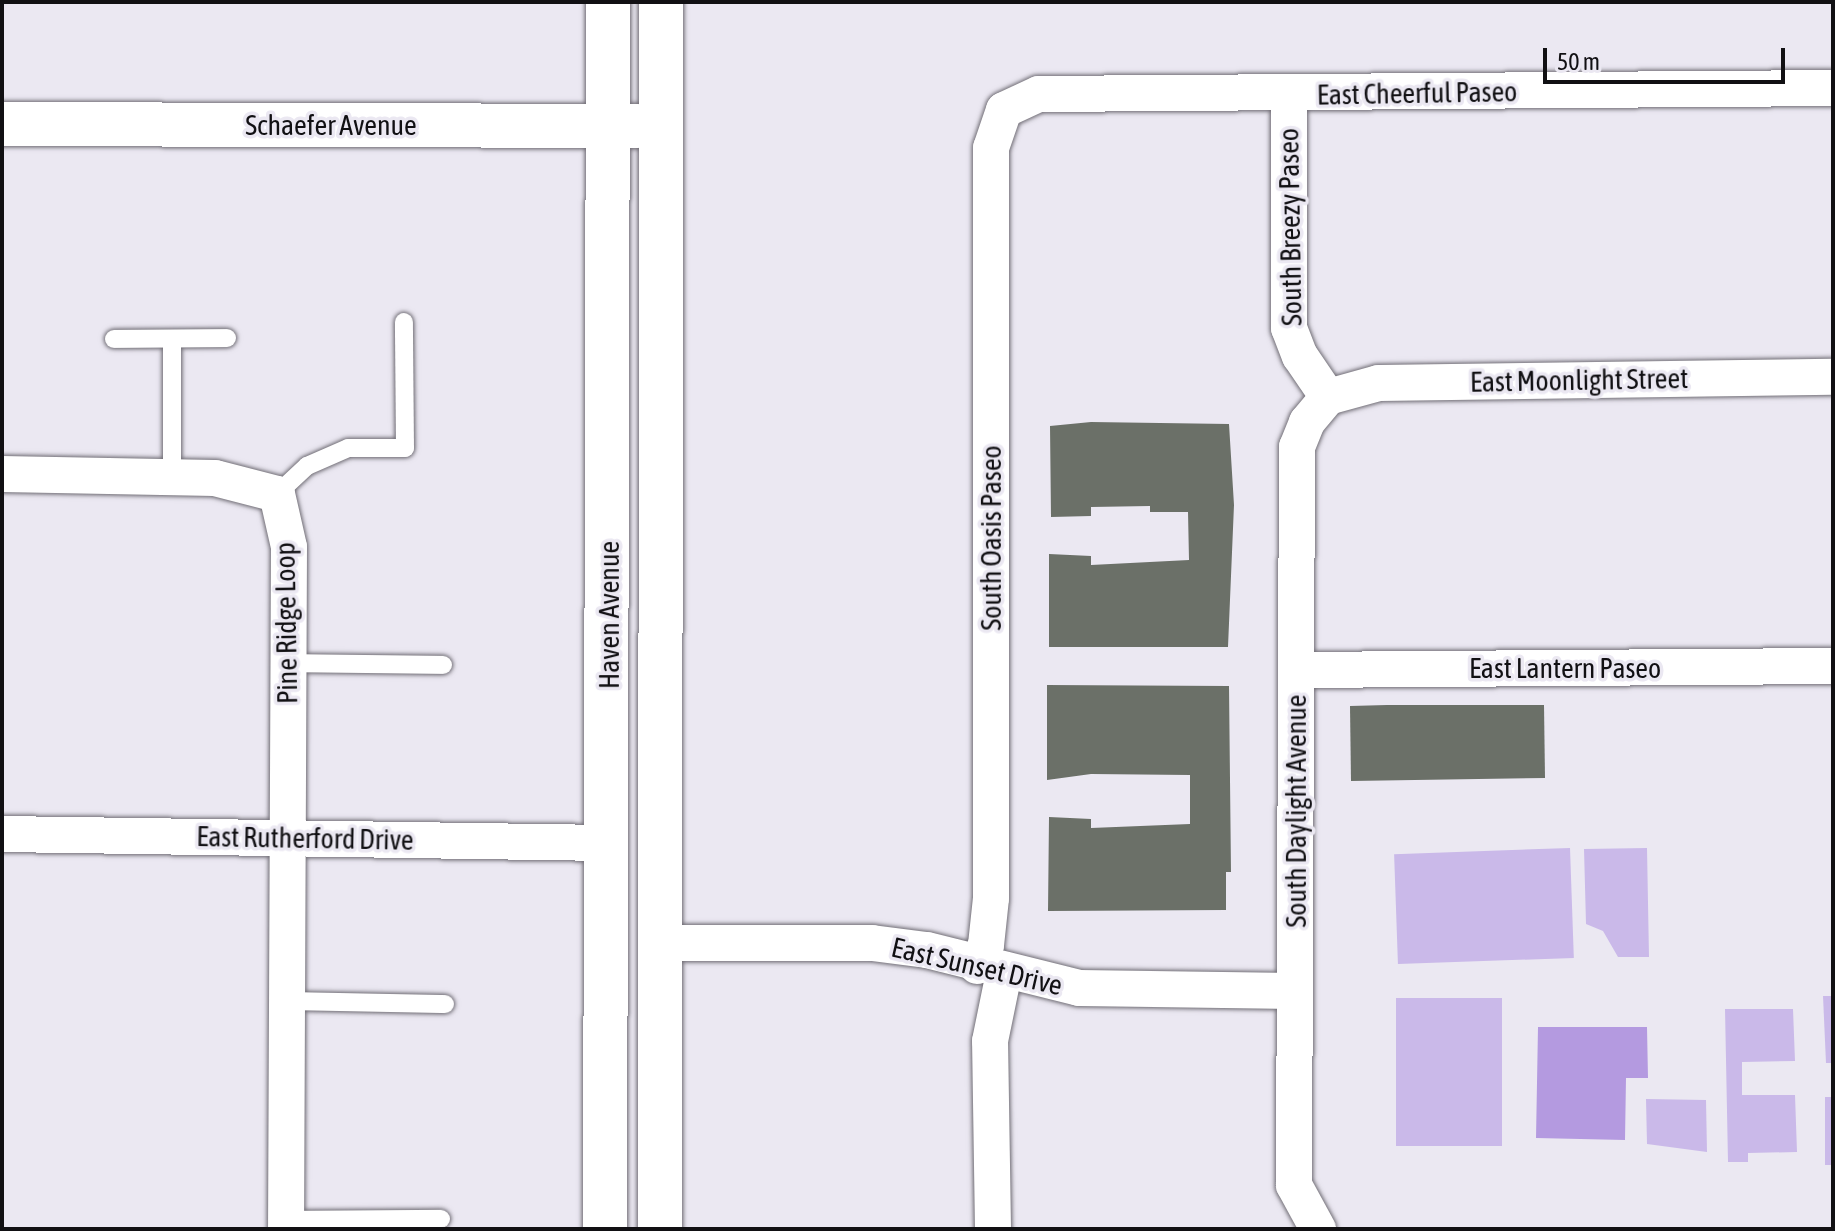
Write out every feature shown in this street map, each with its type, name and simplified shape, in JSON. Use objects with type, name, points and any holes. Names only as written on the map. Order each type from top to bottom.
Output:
[{"type":"main road","name":"Haven Avenue","points":[[605,1229],[608,2]]},
{"type":"main road","name":"Haven Avenue","points":[[660,1229],[661,2]]},
{"type":"main road","name":"Schaefer Avenue","points":[[2,124],[660,126]]},
{"type":"street","name":"East Cheerful Paseo","points":[[1004,110],[1039,94],[1289,95],[1833,88]]},
{"type":"street","name":"South Breezy Paseo","points":[[1289,95],[1289,328],[1300,356],[1328,397]]},
{"type":"street","name":"South Oasis Paseo","points":[[993,1229],[990,970],[986,945],[991,898],[991,148],[1004,110]]},
{"type":"street","name":"East Moonlight Street","points":[[1328,397],[1379,383],[1833,377]]},
{"type":"street","name":"South Daylight Avenue","points":[[1318,1229],[1294,1185],[1297,447],[1307,422],[1328,397]]},
{"type":"street","points":[[2,474],[215,478],[277,494]]},
{"type":"street","name":"Pine Ridge Loop","points":[[277,494],[289,547],[284,1001],[286,1225]]},
{"type":"street","name":"East Lantern Paseo","points":[[1297,670],[1833,666]]},
{"type":"street","name":"East Rutherford Drive","points":[[2,834],[608,843]]},
{"type":"street","name":"East Sunset Drive","points":[[659,943],[872,943],[927,950],[990,970],[1079,988],[1295,991]]},
{"type":"lane","points":[[277,494],[307,466],[348,448],[405,448],[404,322]]},
{"type":"lane","points":[[114,339],[227,338]]},
{"type":"lane","points":[[172,339],[172,477]]},
{"type":"lane","points":[[288,663],[443,665]]},
{"type":"lane","points":[[284,1001],[445,1004]]},
{"type":"lane","points":[[286,1225],[441,1219]]},
{"type":"shaded area","points":[[1570,848],[1574,958],[1398,964],[1394,854]]},
{"type":"shaded area","points":[[1647,848],[1649,957],[1618,957],[1603,931],[1586,924],[1584,849]]},
{"type":"shaded area","points":[[1823,996],[1833,996],[1833,1063],[1826,1063]]},
{"type":"shaded area","points":[[1396,998],[1502,998],[1502,1146],[1396,1146]]},
{"type":"shaded area","points":[[1725,1009],[1793,1009],[1795,1061],[1742,1062],[1742,1095],[1795,1095],[1797,1152],[1748,1153],[1748,1162],[1728,1162]]},
{"type":"shaded area","points":[[1538,1027],[1647,1027],[1648,1078],[1626,1078],[1625,1140],[1536,1138]]},
{"type":"shaded area","points":[[1825,1097],[1833,1097],[1833,1165],[1825,1165]]},
{"type":"shaded area","points":[[1646,1099],[1706,1100],[1707,1152],[1647,1144]]},
{"type":"building","points":[[1091,422],[1229,424],[1234,505],[1228,647],[1049,647],[1049,554],[1091,556],[1091,565],[1189,560],[1188,512],[1150,512],[1150,506],[1091,507],[1091,516],[1051,517],[1050,426]]},
{"type":"building","points":[[1047,685],[1229,686],[1231,872],[1226,872],[1226,910],[1048,911],[1049,817],[1091,819],[1091,828],[1190,824],[1190,775],[1091,774],[1047,780]]},
{"type":"building","points":[[1544,705],[1545,778],[1351,781],[1350,706]]}]
